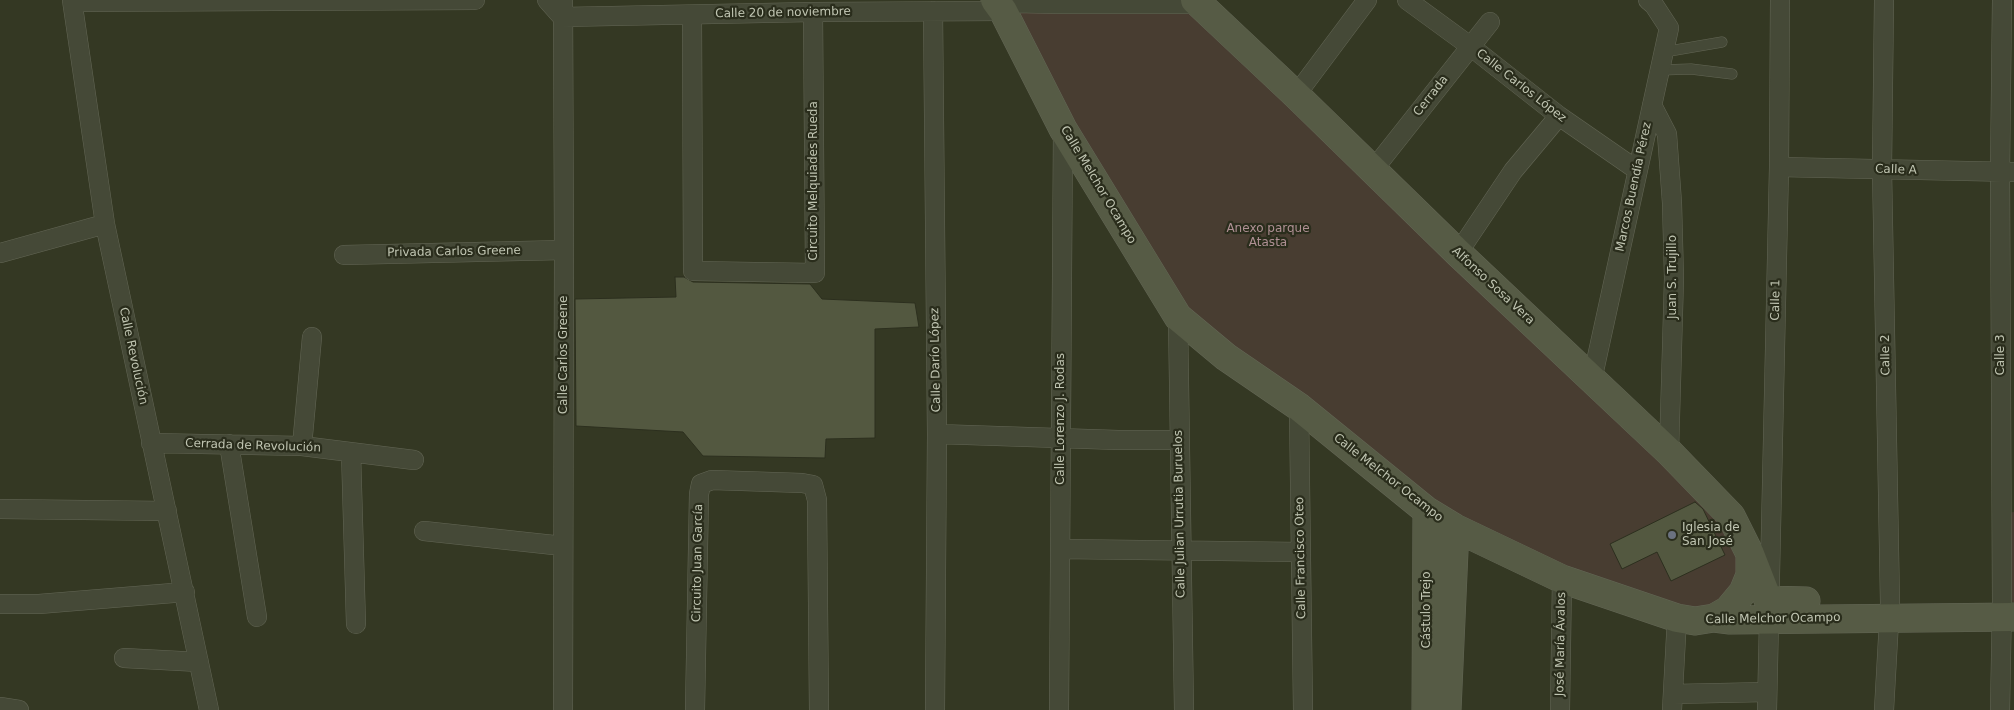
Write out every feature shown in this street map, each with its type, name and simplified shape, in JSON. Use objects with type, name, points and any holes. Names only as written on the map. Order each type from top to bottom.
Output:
[{"type":"street","points":[[73,1],[475,0]]},
{"type":"street","points":[[547,0],[563,8]]},
{"type":"street","points":[[1296,95],[1367,0]]},
{"type":"street","name":"Calle Carlos López","points":[[1406,0],[1470,46],[1560,116],[1637,170]]},
{"type":"street","name":"Marcos Buendía Pérez","points":[[1592,380],[1669,28],[1654,4],[1648,0]]},
{"type":"street","name":"Calle 1","points":[[1767,701],[1766,602],[1779,167],[1780,0]]},
{"type":"street","name":"Calle 2","points":[[1884,0],[1882,169],[1890,610],[1884,710]]},
{"type":"street","name":"Calle 3","points":[[2000,710],[2008,610],[2007,172],[2002,0]]},
{"type":"street","name":"Calle Revolución","points":[[73,1],[105,224],[209,710]]},
{"type":"street","points":[[1006,4],[1206,4]]},
{"type":"street","name":"Calle 20 de noviembre","points":[[563,8],[692,15],[933,10],[1006,4]]},
{"type":"street","name":"Calle Melchor Ocampo","points":[[1006,4],[1063,129],[1178,318],[1226,357],[1299,407],[1427,511],[1455,528],[1562,579],[1677,618],[1695,621],[1714,618],[1766,602],[1890,610],[2008,610]]},
{"type":"street","name":"Alfonso Sosa Vera","points":[[1206,4],[1458,253],[1669,452],[1730,516],[1750,554],[1766,602]]},
{"type":"street","name":"Calle Carlos Greene","points":[[563,8],[563,710]]},
{"type":"street","name":"Calle Darío López","points":[[933,10],[937,434],[935,710]]},
{"type":"street","name":"Circuito Melquiades Rueda","points":[[692,15],[693,271],[815,272],[813,12]]},
{"type":"street","name":"Cerrada","points":[[1373,170],[1490,22]]},
{"type":"street","name":"Juan S. Trujillo","points":[[1652,105],[1667,134],[1672,203],[1674,278],[1669,452]]},
{"type":"street","points":[[1458,253],[1513,171],[1560,116]]},
{"type":"street","name":"Calle Lorenzo J. Rodas","points":[[1059,710],[1063,129]]},
{"type":"street","name":"Calle A","points":[[1779,167],[2007,172]]},
{"type":"street","points":[[0,253],[105,224]]},
{"type":"street","name":"Privada Carlos Greene","points":[[344,255],[564,250]]},
{"type":"street","name":"Calle Julian Urrutia Buruelos","points":[[1178,318],[1184,710]]},
{"type":"street","points":[[302,446],[312,337]]},
{"type":"street","name":"Calle Francisco Oteo","points":[[1299,407],[1302,710]]},
{"type":"street","points":[[937,434],[1179,440]]},
{"type":"street","name":"Cerrada de Revolución","points":[[152,442],[302,446],[414,460]]},
{"type":"street","points":[[229,444],[257,617]]},
{"type":"street","points":[[351,452],[356,624]]},
{"type":"street","name":"Circuito Juan García","points":[[695,710],[699,494],[701,484],[712,480],[802,482],[814,486],[817,500],[819,710]]},
{"type":"street","points":[[0,509],[167,512]]},
{"type":"street","name":"Cástulo Trejo","points":[[1426,710],[1427,511]]},
{"type":"street","name":"Cástulo Trejo","points":[[1447,710],[1455,528]]},
{"type":"street","points":[[424,531],[563,546]]},
{"type":"street","points":[[1060,549],[1300,552]]},
{"type":"street","points":[[1714,618],[1728,610],[1743,592],[1750,574],[1750,554]]},
{"type":"street","name":"José María Ávalos","points":[[1560,710],[1562,579]]},
{"type":"street","points":[[0,604],[40,604],[185,592]]},
{"type":"street","points":[[1677,618],[1672,702],[1767,701]]},
{"type":"street","points":[[124,658],[199,662]]},
{"type":"street","points":[[0,707],[19,710]]},
{"type":"lane","points":[[1664,52],[1722,42]]},
{"type":"lane","points":[[1660,70],[1692,69],[1732,74]]},
{"type":"green space","name":"Anexo parque Atasta","points":[[1195,0],[1430,226],[1750,554],[1714,618],[1455,528],[1178,317],[1063,129],[1015,3]]},
{"type":"green space","points":[[2014,512],[2014,602],[2005,601],[2005,513]]},
{"type":"building","points":[[675,277],[684,277],[693,282],[810,284],[822,299],[915,303],[919,327],[875,329],[875,438],[826,439],[825,458],[703,456],[683,432],[576,426],[575,299],[676,297]]},
{"type":"building","name":"Iglesia de San José","points":[[1695,502],[1703,509],[1725,555],[1671,581],[1657,552],[1622,569],[1610,544]]},
{"type":"place","name":"Iglesia de San José","points":[[1672,535]]}]
